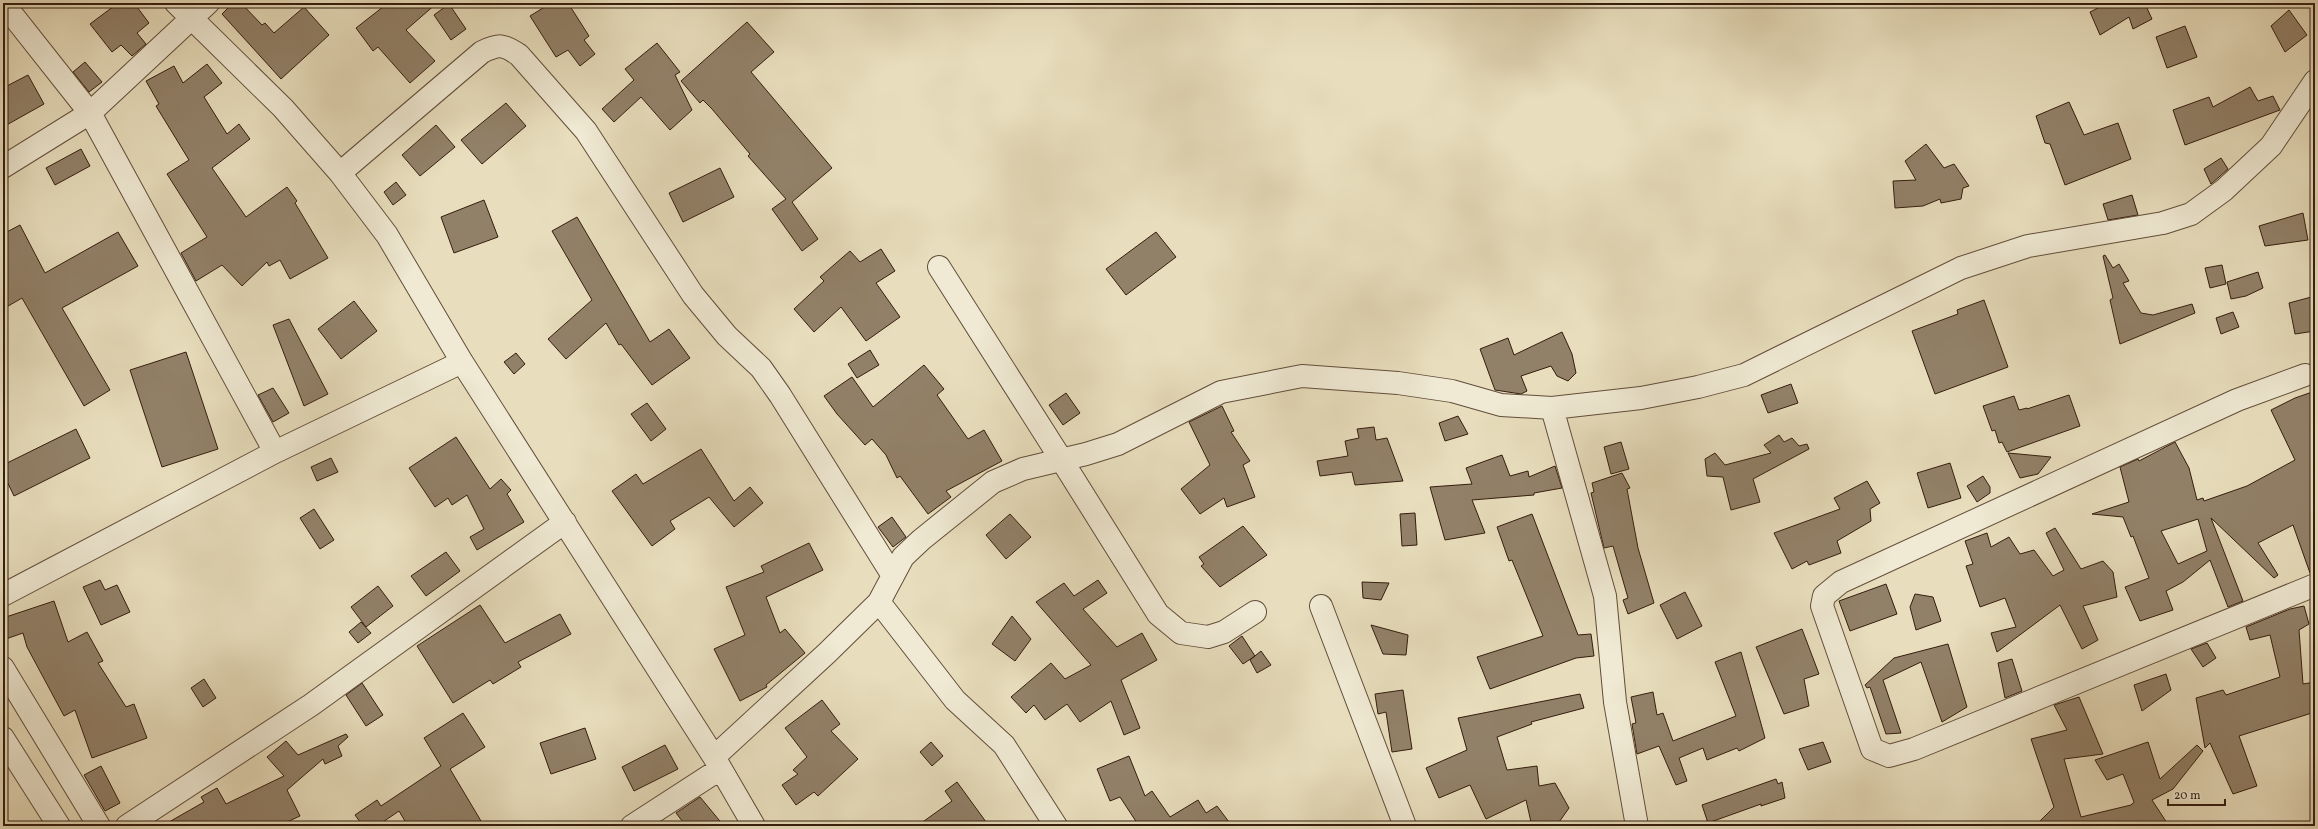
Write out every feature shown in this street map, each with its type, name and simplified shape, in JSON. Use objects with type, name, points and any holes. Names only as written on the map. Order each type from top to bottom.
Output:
[{"type":"street","points":[[3,3],[90,113],[275,452]]},
{"type":"street","points":[[176,3],[283,108],[340,173],[388,235],[462,362],[717,763],[754,826]]},
{"type":"street","points":[[3,167],[90,113],[192,20],[208,3]]},
{"type":"street","points":[[340,173],[482,52],[495,46],[507,47],[519,55],[586,131],[693,295],[727,336],[761,368],[780,395],[892,576]]},
{"type":"street","points":[[632,826],[717,763],[879,602],[903,557],[921,540],[993,482],[1023,469],[1086,454],[1118,444],[1220,392],[1302,376],[1398,383],[1452,391],[1501,405],[1552,408],[1641,398],[1698,388],[1744,375],[1961,268],[2028,246],[2163,223],[2191,214],[2224,190],[2271,146],[2315,81]]},
{"type":"street","points":[[938,268],[1061,459],[1158,614],[1182,633],[1208,637],[1224,632],[1254,612]]},
{"type":"street","points":[[3,595],[275,452],[462,362]]},
{"type":"street","points":[[2305,375],[2237,400],[1841,582],[1824,596],[1822,606],[1872,749],[1889,756],[1914,749],[2315,584]]},
{"type":"street","points":[[1552,408],[1605,596],[1615,702],[1637,826]]},
{"type":"street","points":[[127,826],[311,705],[565,522]]},
{"type":"street","points":[[879,602],[955,700],[1004,745],[1056,826]]},
{"type":"street","points":[[1321,606],[1348,672],[1405,826]]},
{"type":"street","points":[[3,668],[99,826]]},
{"type":"street","points":[[3,738],[59,826]]},
{"type":"building","points":[[118,3],[134,3],[149,23],[137,33],[146,44],[132,56],[121,45],[112,52],[90,24]]},
{"type":"building","points":[[233,3],[241,3],[262,25],[265,23],[274,33],[304,7],[329,35],[281,79],[222,14]]},
{"type":"building","points":[[388,3],[437,3],[406,30],[435,61],[410,83],[378,47],[373,51],[356,28]]},
{"type":"building","points":[[551,3],[568,3],[589,36],[584,40],[595,54],[580,66],[568,50],[556,57],[530,16]]},
{"type":"building","points":[[2108,3],[2151,3],[2146,6],[2152,19],[2133,29],[2129,17],[2100,35],[2090,12]]},
{"type":"building","points":[[449,4],[466,29],[451,40],[434,15]]},
{"type":"building","points":[[2289,10],[2307,35],[2285,52],[2271,26]]},
{"type":"building","points":[[747,22],[774,52],[751,72],[832,168],[792,202],[818,239],[802,251],[772,209],[786,199],[748,156],[750,154],[712,109],[703,100],[700,103],[681,81]]},
{"type":"building","points":[[2185,26],[2197,57],[2167,68],[2156,37]]},
{"type":"building","points":[[657,43],[680,72],[675,75],[692,110],[670,130],[641,97],[614,122],[602,109],[634,80],[625,69]]},
{"type":"building","points":[[85,62],[102,82],[89,92],[73,72]]},
{"type":"building","points":[[207,64],[222,83],[204,97],[227,134],[239,124],[250,139],[212,168],[246,217],[287,187],[297,201],[295,203],[328,258],[290,279],[280,260],[269,266],[267,262],[242,286],[222,265],[196,281],[181,253],[207,237],[167,174],[189,160],[156,106],[159,104],[146,81],[174,66],[183,83]]},
{"type":"building","points":[[28,75],[44,104],[3,127],[3,88]]},
{"type":"building","points":[[2250,87],[2258,101],[2273,96],[2280,110],[2185,145],[2173,110],[2209,97],[2213,107]]},
{"type":"building","points":[[2069,102],[2084,135],[2118,123],[2131,159],[2065,185],[2050,144],[2045,143],[2036,116]]},
{"type":"building","points":[[506,103],[526,126],[482,164],[461,140]]},
{"type":"building","points":[[436,125],[455,147],[420,176],[402,155]]},
{"type":"building","points":[[1926,144],[1944,168],[1954,164],[1969,186],[1963,188],[1961,199],[1941,203],[1940,199],[1923,206],[1895,208],[1893,181],[1916,180],[1905,161]]},
{"type":"building","points":[[81,149],[90,166],[55,185],[46,168]]},
{"type":"building","points":[[2221,158],[2228,169],[2211,184],[2204,169]]},
{"type":"building","points":[[720,168],[734,197],[683,222],[669,193]]},
{"type":"building","points":[[396,182],[406,195],[393,205],[384,192]]},
{"type":"building","points":[[2132,195],[2138,215],[2108,220],[2103,204]]},
{"type":"building","points":[[484,200],[498,237],[454,253],[441,217]]},
{"type":"building","points":[[2303,213],[2308,240],[2265,246],[2259,226]]},
{"type":"building","points":[[577,217],[650,342],[669,329],[690,358],[652,385],[621,344],[619,345],[606,323],[566,359],[548,339],[592,300],[552,231]]},
{"type":"building","points":[[20,225],[45,273],[118,232],[138,266],[62,308],[110,390],[84,406],[22,298],[3,309],[3,234]]},
{"type":"building","points":[[1156,232],[1176,257],[1126,295],[1106,269]]},
{"type":"building","points":[[881,249],[895,271],[876,283],[900,317],[866,341],[841,307],[814,332],[794,309],[824,281],[820,277],[850,251],[860,262]]},
{"type":"building","points":[[2105,255],[2113,268],[2119,264],[2129,281],[2123,283],[2141,313],[2153,315],[2192,304],[2195,313],[2120,344],[2110,300],[2113,298],[2103,256]]},
{"type":"building","points":[[2222,265],[2226,284],[2210,288],[2205,268]]},
{"type":"building","points":[[2258,272],[2263,288],[2246,296],[2231,299],[2227,282]]},
{"type":"building","points":[[2315,296],[2315,331],[2295,334],[2289,303]]},
{"type":"building","points":[[1984,300],[2008,367],[1935,394],[1912,331],[1958,314],[1957,310]]},
{"type":"building","points":[[354,301],[377,331],[341,359],[318,329]]},
{"type":"building","points":[[2233,312],[2239,327],[2221,334],[2216,318]]},
{"type":"building","points":[[289,319],[328,394],[304,406],[273,325]]},
{"type":"building","points":[[1562,332],[1572,354],[1576,373],[1568,381],[1557,376],[1551,366],[1521,376],[1527,391],[1521,394],[1495,390],[1480,349],[1508,338],[1514,355]]},
{"type":"building","points":[[870,350],[879,365],[857,378],[848,364]]},
{"type":"building","points":[[186,352],[218,449],[162,467],[130,370]]},
{"type":"building","points":[[516,353],[525,364],[514,374],[504,362]]},
{"type":"building","points":[[924,365],[944,389],[937,395],[968,439],[984,430],[1002,461],[946,491],[951,497],[928,514],[900,476],[897,478],[886,455],[872,439],[865,445],[837,414],[824,396],[852,377],[873,407]]},
{"type":"building","points":[[1791,384],[1798,403],[1768,413],[1761,395]]},
{"type":"building","points":[[273,388],[289,413],[273,422],[258,395]]},
{"type":"building","points":[[2315,391],[2315,573],[2310,573],[2293,525],[2258,543],[2278,575],[2274,578],[2211,518],[2243,601],[2228,607],[2210,560],[2183,582],[2166,591],[2173,610],[2140,621],[2125,587],[2149,578],[2133,536],[2131,537],[2123,517],[2092,514],[2129,502],[2120,467],[2138,459],[2139,461],[2175,442],[2189,468],[2197,500],[2203,498],[2204,501],[2247,486],[2295,460],[2271,410],[2295,398]],"holes":[[[2198,519],[2207,551],[2178,564],[2161,531]]]},
{"type":"building","points":[[1066,393],[1080,413],[1063,425],[1049,405]]},
{"type":"building","points":[[2069,395],[2080,426],[2007,452],[2002,442],[1999,443],[1995,430],[1992,431],[1983,406],[2014,396],[2019,410],[2027,409]]},
{"type":"building","points":[[647,403],[666,429],[651,441],[631,414]]},
{"type":"building","points":[[1222,406],[1234,431],[1231,432],[1250,461],[1243,465],[1255,497],[1227,507],[1224,498],[1200,514],[1181,489],[1210,465],[1189,422]]},
{"type":"building","points":[[1458,416],[1468,434],[1445,441],[1439,423]]},
{"type":"building","points":[[1374,427],[1376,440],[1387,438],[1403,481],[1355,485],[1352,472],[1320,476],[1317,461],[1348,456],[1345,441],[1359,438],[1357,429]]},
{"type":"building","points":[[76,429],[90,458],[14,496],[3,473],[3,465]]},
{"type":"building","points":[[1779,435],[1784,442],[1792,438],[1799,446],[1807,444],[1809,449],[1753,479],[1760,502],[1731,510],[1723,477],[1707,476],[1705,459],[1715,453],[1725,465],[1771,453],[1764,445]]},
{"type":"building","points":[[456,437],[490,489],[501,479],[511,490],[507,494],[524,522],[477,550],[470,537],[484,529],[467,495],[452,505],[448,498],[435,507],[409,468]]},
{"type":"building","points":[[1621,442],[1629,469],[1611,474],[1604,447]]},
{"type":"building","points":[[701,449],[734,501],[750,487],[763,503],[734,527],[709,497],[670,521],[675,529],[652,546],[612,491],[636,474],[643,484]]},
{"type":"building","points":[[2008,453],[2051,457],[2038,474],[2020,478]]},
{"type":"building","points":[[1502,455],[1510,476],[1528,471],[1529,477],[1555,466],[1562,488],[1534,493],[1534,495],[1472,500],[1485,533],[1445,540],[1430,487],[1472,484],[1466,468]]},
{"type":"building","points":[[331,458],[338,472],[317,481],[311,467]]},
{"type":"building","points":[[1950,463],[1961,498],[1928,508],[1917,473]]},
{"type":"building","points":[[1622,473],[1630,488],[1627,489],[1638,548],[1654,603],[1628,614],[1623,600],[1628,598],[1613,546],[1604,548],[1591,493],[1594,492],[1592,483]]},
{"type":"building","points":[[1983,476],[1990,487],[1990,493],[1977,502],[1967,486]]},
{"type":"building","points":[[1867,481],[1880,503],[1870,509],[1871,521],[1837,541],[1841,553],[1809,565],[1807,561],[1792,569],[1774,533],[1840,509],[1834,498]]},
{"type":"building","points":[[314,509],[334,540],[320,549],[300,518]]},
{"type":"building","points":[[1415,513],[1417,545],[1402,546],[1400,514]]},
{"type":"building","points":[[1010,514],[1031,537],[1006,559],[986,535]]},
{"type":"building","points":[[1532,514],[1578,635],[1591,634],[1594,656],[1576,658],[1490,689],[1477,657],[1543,636],[1512,560],[1509,561],[1497,527]]},
{"type":"building","points":[[892,517],[906,537],[893,547],[878,527]]},
{"type":"building","points":[[1243,526],[1267,555],[1220,587],[1201,566],[1204,564],[1199,557]]},
{"type":"building","points":[[2055,528],[2081,569],[2103,561],[2113,572],[2117,597],[2083,606],[2098,640],[2082,649],[2060,605],[1997,652],[1991,633],[2016,627],[2005,598],[1980,607],[1966,566],[1973,564],[1965,541],[1987,533],[1991,547],[2009,537],[2020,554],[2034,550],[2053,576],[2064,570],[2046,533]]},
{"type":"building","points":[[809,543],[823,570],[766,597],[780,633],[785,629],[805,653],[766,685],[767,687],[740,701],[714,649],[745,635],[726,587],[764,572],[761,566]]},
{"type":"building","points":[[446,552],[460,571],[426,596],[411,576]]},
{"type":"building","points":[[100,580],[105,590],[117,585],[130,612],[101,625],[83,587]]},
{"type":"building","points":[[1098,580],[1107,593],[1083,609],[1117,647],[1142,633],[1157,660],[1121,680],[1140,728],[1124,735],[1111,701],[1080,722],[1067,704],[1045,720],[1034,705],[1026,713],[1011,697],[1051,663],[1065,679],[1091,665],[1036,602],[1064,583],[1074,596]]},
{"type":"building","points":[[1362,582],[1389,583],[1381,600],[1363,598]]},
{"type":"building","points":[[1886,584],[1897,614],[1850,631],[1839,601]]},
{"type":"building","points":[[378,586],[393,606],[366,627],[351,607]]},
{"type":"building","points":[[1685,592],[1702,626],[1677,639],[1660,605]]},
{"type":"building","points":[[1915,594],[1933,597],[1941,621],[1916,630],[1910,607]]},
{"type":"building","points":[[54,601],[68,642],[87,632],[103,661],[98,663],[126,707],[134,704],[147,738],[92,758],[75,710],[64,716],[27,647],[23,633],[3,640],[3,618]]},
{"type":"building","points":[[480,605],[505,643],[560,614],[571,634],[518,662],[521,667],[493,684],[490,680],[453,703],[417,646]]},
{"type":"building","points":[[2304,606],[2309,624],[2299,630],[2303,684],[2315,682],[2315,712],[2239,736],[2257,786],[2233,794],[2210,743],[2205,748],[2196,698],[2223,690],[2226,695],[2280,677],[2270,635],[2250,640],[2246,627],[2290,609]]},
{"type":"building","points":[[1012,616],[1031,639],[1015,661],[992,644]]},
{"type":"building","points":[[361,622],[371,633],[358,643],[349,632]]},
{"type":"building","points":[[1371,625],[1408,635],[1406,655],[1383,654]]},
{"type":"building","points":[[1802,629],[1819,674],[1804,679],[1809,706],[1784,714],[1756,647]]},
{"type":"building","points":[[1242,636],[1255,656],[1243,664],[1229,646]]},
{"type":"building","points":[[2207,643],[2216,658],[2203,667],[2191,649]]},
{"type":"building","points":[[1948,644],[1967,707],[1942,722],[1921,662],[1883,680],[1901,733],[1886,734],[1870,687],[1867,688],[1865,685],[1894,658]]},
{"type":"building","points":[[1261,651],[1271,665],[1257,673],[1250,660]]},
{"type":"building","points":[[1741,652],[1765,738],[1739,751],[1737,748],[1707,760],[1703,748],[1679,758],[1687,781],[1676,785],[1659,746],[1637,754],[1632,724],[1636,723],[1631,697],[1653,692],[1657,715],[1663,713],[1673,741],[1736,716],[1715,662]]},
{"type":"building","points":[[2012,659],[2022,691],[2005,698],[1998,663]]},
{"type":"building","points":[[2166,674],[2171,690],[2142,711],[2134,685]]},
{"type":"building","points":[[204,679],[216,698],[203,707],[191,688]]},
{"type":"building","points":[[362,683],[383,715],[366,726],[346,695]]},
{"type":"building","points":[[1403,690],[1412,749],[1392,752],[1386,712],[1378,714],[1375,694]]},
{"type":"building","points":[[1580,694],[1584,708],[1531,722],[1532,724],[1497,737],[1507,770],[1537,766],[1539,786],[1555,783],[1569,808],[1557,825],[1531,822],[1526,800],[1486,819],[1470,785],[1439,798],[1426,768],[1467,750],[1458,718]]},
{"type":"building","points":[[2079,697],[2103,754],[2064,759],[2081,817],[2131,805],[2134,802],[2123,774],[2107,780],[2095,760],[2148,742],[2160,779],[2197,745],[2203,751],[2173,789],[2152,800],[2169,826],[2035,826],[2054,807],[2031,739],[2067,730],[2054,705]]},
{"type":"building","points":[[822,700],[840,724],[831,731],[858,759],[818,796],[814,792],[796,805],[782,785],[798,774],[793,770],[807,757],[785,728]]},
{"type":"building","points":[[463,713],[485,747],[450,769],[484,826],[408,826],[399,811],[377,826],[363,826],[355,815],[377,800],[381,806],[441,766],[424,738]]},
{"type":"building","points":[[585,728],[596,759],[551,774],[540,743]]},
{"type":"building","points":[[346,734],[348,737],[338,746],[342,756],[325,764],[323,759],[287,790],[300,816],[278,826],[162,826],[204,802],[201,797],[217,788],[226,804],[284,776],[267,757],[286,741],[298,755]]},
{"type":"building","points":[[931,742],[943,756],[932,766],[920,752]]},
{"type":"building","points":[[1823,742],[1831,762],[1808,770],[1799,749]]},
{"type":"building","points":[[665,745],[678,769],[634,791],[622,767]]},
{"type":"building","points":[[1129,756],[1145,796],[1152,791],[1170,817],[1198,800],[1206,813],[1217,806],[1232,826],[1139,826],[1120,797],[1110,801],[1097,769]]},
{"type":"building","points":[[101,766],[120,803],[105,811],[84,775]]},
{"type":"building","points":[[1776,779],[1778,784],[1782,782],[1785,798],[1761,806],[1761,804],[1708,823],[1702,805]]},
{"type":"building","points":[[957,782],[989,826],[917,826],[952,801],[945,791]]},
{"type":"building","points":[[700,797],[724,826],[686,826],[676,813]]}]
